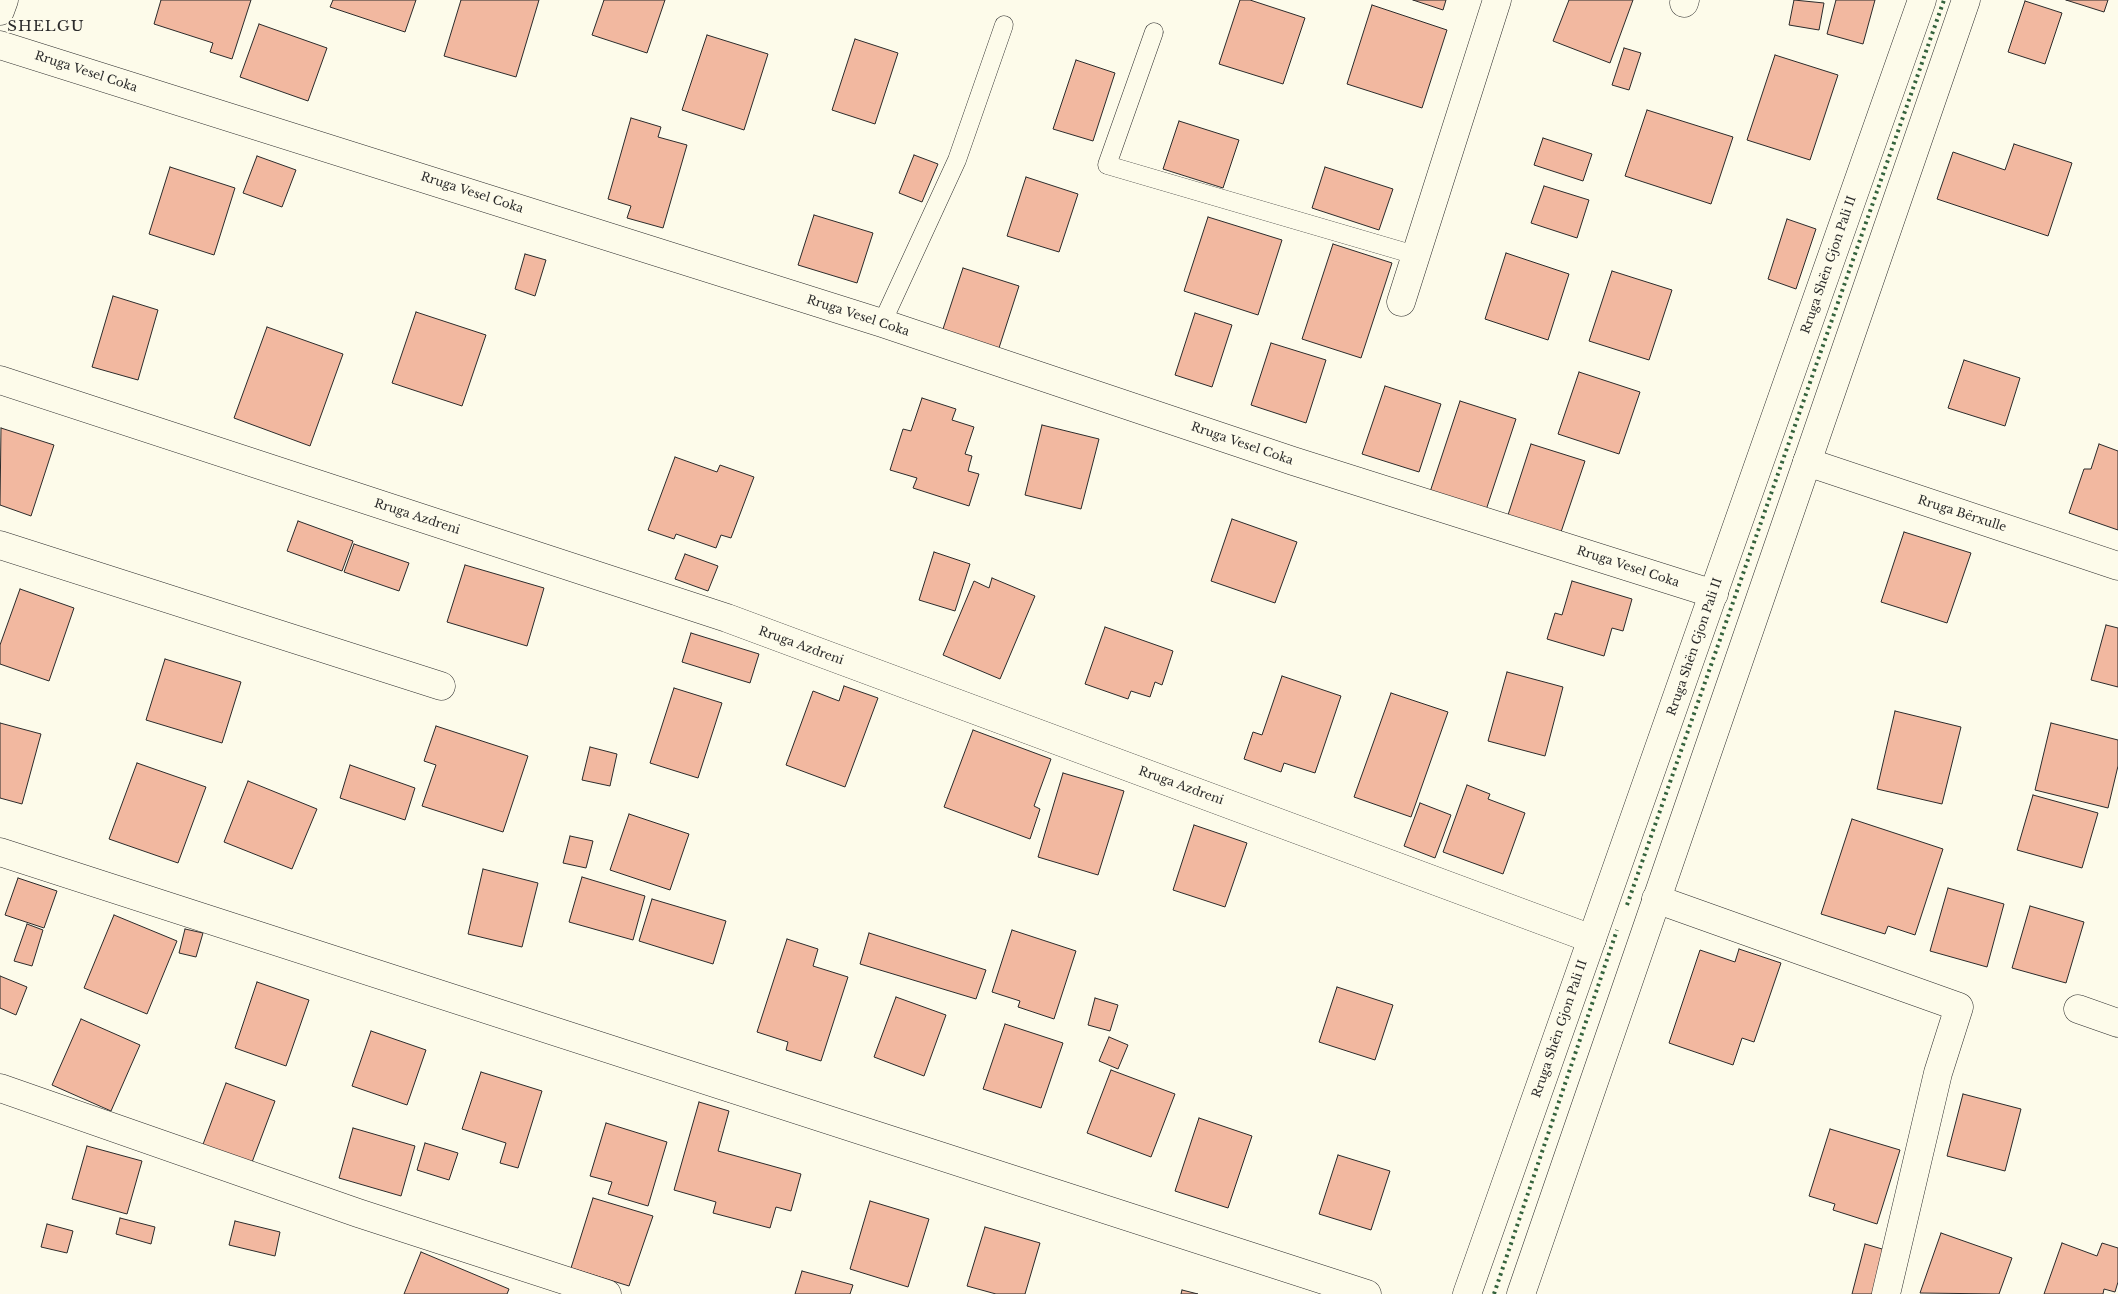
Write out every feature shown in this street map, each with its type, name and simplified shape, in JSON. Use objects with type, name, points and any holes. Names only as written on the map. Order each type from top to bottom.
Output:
[{"type":"street","points":[[0,11],[4,0]]},
{"type":"street","points":[[1401,302],[1496,0]]},
{"type":"street","name":"Rruga Shën Gjon Pali II","points":[[1467,1294],[1922,0]]},
{"type":"street","points":[[1521,1294],[1966,0]]},
{"type":"street","name":"Rruga Vesel Coka","points":[[0,45],[882,323],[1293,461],[1714,594]]},
{"type":"street","name":"Rruga Azdreni","points":[[0,380],[727,618],[1592,939]]},
{"type":"street","name":"Rruga Bërxulle","points":[[1807,462],[2118,566]]},
{"type":"street","points":[[0,545],[441,686]]},
{"type":"street","points":[[0,852],[1367,1294]]},
{"type":"street","points":[[1656,899],[1959,1006],[1938,1073],[1886,1294]]},
{"type":"street","points":[[2078,1010],[2118,1023]]},
{"type":"street","points":[[0,1088],[358,1213],[607,1294]]},
{"type":"lane","points":[[882,323],[957,160],[1004,25]]},
{"type":"lane","points":[[1154,32],[1107,165],[1415,255]]},
{"type":"building","points":[[161,0],[251,0],[232,59],[210,52],[213,43],[154,24]]},
{"type":"building","points":[[333,0],[416,0],[405,32],[330,7]]},
{"type":"building","points":[[461,0],[539,0],[516,77],[444,56]]},
{"type":"building","points":[[604,0],[665,0],[647,53],[592,35]]},
{"type":"building","points":[[1240,0],[1250,0],[1305,18],[1283,84],[1219,64]]},
{"type":"building","points":[[1413,0],[1446,0],[1443,10]]},
{"type":"building","points":[[1569,0],[1633,0],[1610,63],[1553,41]]},
{"type":"building","points":[[1794,0],[1824,3],[1819,30],[1789,25]]},
{"type":"building","points":[[1836,0],[1875,0],[1863,44],[1827,34]]},
{"type":"building","points":[[2066,0],[2108,0],[2104,12]]},
{"type":"building","points":[[2025,1],[2062,13],[2045,64],[2008,52]]},
{"type":"building","points":[[1372,5],[1447,30],[1422,108],[1347,84]]},
{"type":"building","points":[[259,24],[327,48],[308,101],[240,77]]},
{"type":"building","points":[[707,35],[768,54],[744,130],[682,110]]},
{"type":"building","points":[[855,39],[898,53],[875,124],[832,110]]},
{"type":"building","points":[[1624,48],[1641,53],[1629,90],[1612,85]]},
{"type":"building","points":[[1775,55],[1838,75],[1810,160],[1747,140]]},
{"type":"building","points":[[1076,60],[1115,73],[1093,141],[1053,129]]},
{"type":"building","points":[[1647,110],[1733,137],[1711,204],[1625,176]]},
{"type":"building","points":[[631,118],[661,127],[658,137],[687,145],[663,228],[627,218],[631,206],[608,199]]},
{"type":"building","points":[[1179,121],[1239,140],[1223,188],[1163,169]]},
{"type":"building","points":[[1543,138],[1592,154],[1583,181],[1534,165]]},
{"type":"building","points":[[2014,144],[2072,163],[2048,236],[1937,199],[1953,152],[2005,170]]},
{"type":"building","points":[[914,155],[938,164],[922,202],[899,193]]},
{"type":"building","points":[[257,156],[296,170],[282,207],[243,193]]},
{"type":"building","points":[[170,167],[235,188],[214,255],[149,234]]},
{"type":"building","points":[[1325,167],[1393,189],[1379,230],[1312,208]]},
{"type":"building","points":[[1026,177],[1078,194],[1059,252],[1007,236]]},
{"type":"building","points":[[1544,186],[1589,200],[1577,238],[1531,223]]},
{"type":"building","points":[[814,215],[873,233],[857,283],[798,265]]},
{"type":"building","points":[[1208,217],[1282,240],[1258,315],[1184,291]]},
{"type":"building","points":[[1787,219],[1816,229],[1796,289],[1768,279]]},
{"type":"building","points":[[1333,244],[1392,263],[1361,358],[1302,339]]},
{"type":"building","points":[[1506,253],[1569,274],[1548,340],[1485,319]]},
{"type":"building","points":[[525,254],[546,260],[535,296],[515,289]]},
{"type":"building","points":[[963,268],[1019,286],[998,351],[942,332]]},
{"type":"building","points":[[1612,271],[1672,290],[1649,360],[1589,341]]},
{"type":"building","points":[[113,296],[158,310],[138,380],[92,367]]},
{"type":"building","points":[[416,312],[486,335],[462,406],[392,383]]},
{"type":"building","points":[[1195,313],[1232,325],[1212,387],[1175,375]]},
{"type":"building","points":[[267,327],[343,354],[310,446],[234,418]]},
{"type":"building","points":[[1271,343],[1326,360],[1306,423],[1251,405]]},
{"type":"building","points":[[1964,360],[2020,378],[2005,426],[1948,408]]},
{"type":"building","points":[[1579,372],[1640,392],[1619,454],[1558,434]]},
{"type":"building","points":[[1385,386],[1441,404],[1419,472],[1362,454]]},
{"type":"building","points":[[922,398],[956,409],[952,420],[974,427],[965,454],[972,456],[968,471],[979,474],[969,506],[913,488],[917,478],[890,470],[903,429],[911,431]]},
{"type":"building","points":[[1460,401],[1516,419],[1486,510],[1430,492]]},
{"type":"building","points":[[1042,425],[1099,439],[1081,509],[1025,495]]},
{"type":"building","points":[[1,428],[54,445],[31,516],[0,505]]},
{"type":"building","points":[[1531,444],[1585,461],[1560,535],[1507,518]]},
{"type":"building","points":[[2099,444],[2118,451],[2118,530],[2069,513],[2084,469],[2091,469]]},
{"type":"building","points":[[675,457],[717,472],[720,465],[754,477],[731,538],[721,535],[716,548],[676,534],[674,539],[648,530]]},
{"type":"building","points":[[1232,519],[1297,542],[1275,603],[1211,581]]},
{"type":"building","points":[[298,521],[353,541],[342,571],[287,551]]},
{"type":"building","points":[[1904,532],[1971,553],[1947,623],[1881,602]]},
{"type":"building","points":[[354,544],[409,563],[399,591],[344,572]]},
{"type":"building","points":[[934,552],[970,564],[955,611],[919,600]]},
{"type":"building","points":[[685,554],[718,566],[708,591],[675,579]]},
{"type":"building","points":[[465,565],[544,588],[527,646],[447,622]]},
{"type":"building","points":[[992,578],[1035,596],[1000,679],[943,655],[974,581],[989,588]]},
{"type":"building","points":[[1572,581],[1632,599],[1623,631],[1612,628],[1604,656],[1547,639],[1555,613],[1562,615]]},
{"type":"building","points":[[20,589],[74,608],[49,681],[0,664],[0,645]]},
{"type":"building","points":[[2106,625],[2118,628],[2118,687],[2091,680]]},
{"type":"building","points":[[1105,627],[1173,651],[1162,685],[1155,682],[1150,697],[1131,691],[1128,699],[1085,684]]},
{"type":"building","points":[[691,633],[759,654],[750,683],[682,662]]},
{"type":"building","points":[[165,659],[241,682],[222,743],[146,720]]},
{"type":"building","points":[[1507,672],[1563,687],[1545,756],[1488,741]]},
{"type":"building","points":[[1282,676],[1341,696],[1315,773],[1284,763],[1281,772],[1244,759],[1253,732],[1262,735]]},
{"type":"building","points":[[844,686],[878,698],[845,787],[786,765],[813,691],[839,701]]},
{"type":"building","points":[[674,688],[722,703],[698,778],[650,763]]},
{"type":"building","points":[[1391,693],[1448,712],[1411,817],[1354,797]]},
{"type":"building","points":[[1895,711],[1961,727],[1942,804],[1877,789]]},
{"type":"building","points":[[0,723],[41,734],[22,804],[0,798]]},
{"type":"building","points":[[2051,723],[2118,740],[2118,766],[2108,808],[2035,790]]},
{"type":"building","points":[[436,726],[528,756],[503,832],[422,806],[436,765],[424,761]]},
{"type":"building","points":[[973,730],[1051,759],[1034,806],[1040,809],[1030,839],[944,807]]},
{"type":"building","points":[[590,747],[617,754],[610,786],[582,780]]},
{"type":"building","points":[[137,763],[206,787],[178,863],[109,839]]},
{"type":"building","points":[[350,765],[415,788],[405,820],[340,798]]},
{"type":"building","points":[[1063,773],[1124,791],[1098,875],[1038,857]]},
{"type":"building","points":[[248,781],[317,809],[292,869],[224,842]]},
{"type":"building","points":[[1467,785],[1490,794],[1488,799],[1525,813],[1503,874],[1443,852]]},
{"type":"building","points":[[2033,795],[2098,813],[2082,868],[2017,850]]},
{"type":"building","points":[[1420,803],[1451,815],[1435,858],[1404,846]]},
{"type":"building","points":[[629,814],[689,834],[670,890],[610,870]]},
{"type":"building","points":[[1852,819],[1943,849],[1915,935],[1888,926],[1885,934],[1821,914]]},
{"type":"building","points":[[1194,825],[1247,843],[1225,907],[1173,890]]},
{"type":"building","points":[[570,836],[593,841],[586,868],[563,863]]},
{"type":"building","points":[[483,869],[538,883],[522,947],[468,934]]},
{"type":"building","points":[[582,877],[645,896],[633,940],[569,922]]},
{"type":"building","points":[[18,878],[57,891],[44,928],[5,915]]},
{"type":"building","points":[[1948,888],[2004,904],[1987,967],[1930,951]]},
{"type":"building","points":[[652,899],[726,921],[713,964],[639,941]]},
{"type":"building","points":[[2030,906],[2084,922],[2066,983],[2012,968]]},
{"type":"building","points":[[114,915],[177,941],[147,1014],[84,988]]},
{"type":"building","points":[[27,924],[43,930],[32,966],[14,961]]},
{"type":"building","points":[[185,929],[203,933],[196,957],[179,953]]},
{"type":"building","points":[[1012,930],[1076,951],[1054,1019],[1018,1007],[1020,1001],[992,992]]},
{"type":"building","points":[[869,933],[986,970],[976,999],[860,964]]},
{"type":"building","points":[[787,939],[818,949],[813,966],[848,977],[821,1061],[786,1050],[788,1042],[757,1032]]},
{"type":"building","points":[[1739,949],[1781,963],[1754,1042],[1742,1038],[1733,1065],[1669,1043],[1700,950],[1735,962]]},
{"type":"building","points":[[0,976],[27,987],[16,1015],[0,1008]]},
{"type":"building","points":[[257,982],[309,1000],[286,1066],[235,1048]]},
{"type":"building","points":[[1337,987],[1393,1005],[1375,1060],[1319,1042]]},
{"type":"building","points":[[896,997],[946,1015],[924,1076],[874,1057]]},
{"type":"building","points":[[1095,998],[1118,1005],[1110,1031],[1088,1025]]},
{"type":"building","points":[[81,1019],[140,1045],[111,1111],[52,1085]]},
{"type":"building","points":[[1005,1024],[1063,1043],[1041,1108],[983,1089]]},
{"type":"building","points":[[371,1031],[426,1050],[407,1105],[352,1086]]},
{"type":"building","points":[[1109,1037],[1128,1045],[1118,1069],[1099,1061]]},
{"type":"building","points":[[1111,1070],[1175,1094],[1151,1157],[1087,1133]]},
{"type":"building","points":[[481,1072],[542,1091],[518,1168],[500,1163],[506,1143],[462,1129]]},
{"type":"building","points":[[226,1083],[275,1101],[251,1165],[202,1147]]},
{"type":"building","points":[[1963,1094],[2021,1109],[2005,1171],[1947,1156]]},
{"type":"building","points":[[699,1102],[729,1111],[718,1151],[801,1174],[791,1211],[776,1207],[770,1228],[713,1213],[716,1202],[674,1190]]},
{"type":"building","points":[[1199,1118],[1252,1136],[1228,1208],[1175,1191]]},
{"type":"building","points":[[606,1123],[667,1142],[648,1206],[608,1194],[612,1182],[590,1176]]},
{"type":"building","points":[[353,1128],[415,1146],[401,1196],[339,1178]]},
{"type":"building","points":[[1830,1129],[1900,1150],[1877,1224],[1833,1210],[1835,1204],[1809,1196]]},
{"type":"building","points":[[425,1143],[458,1153],[449,1180],[417,1170]]},
{"type":"building","points":[[87,1146],[142,1161],[127,1214],[72,1199]]},
{"type":"building","points":[[1338,1155],[1390,1171],[1371,1230],[1319,1214]]},
{"type":"building","points":[[593,1198],[653,1216],[629,1286],[571,1268]]},
{"type":"building","points":[[870,1201],[929,1219],[908,1287],[850,1269]]},
{"type":"building","points":[[120,1218],[155,1227],[151,1244],[116,1234]]},
{"type":"building","points":[[235,1221],[280,1232],[275,1256],[229,1245]]},
{"type":"building","points":[[47,1224],[73,1231],[67,1253],[41,1247]]},
{"type":"building","points":[[985,1227],[1040,1243],[1025,1294],[996,1294],[967,1286]]},
{"type":"building","points":[[1941,1233],[2012,1258],[1999,1294],[1920,1293]]},
{"type":"building","points":[[2062,1243],[2097,1256],[2102,1243],[2118,1248],[2118,1282],[2115,1292],[2104,1289],[2103,1294],[2044,1294]]},
{"type":"building","points":[[1865,1244],[1889,1251],[1878,1294],[1852,1294]]},
{"type":"building","points":[[421,1252],[509,1289],[507,1294],[404,1294]]},
{"type":"building","points":[[802,1271],[853,1285],[850,1294],[795,1294]]},
{"type":"building","points":[[1182,1290],[1198,1294],[1181,1294]]},
{"type":"hedge","points":[[1627,905],[1944,0]]},
{"type":"hedge","points":[[1494,1294],[1617,930]]},
{"type":"district","name":"SHELGU","points":[[46,27]]}]
